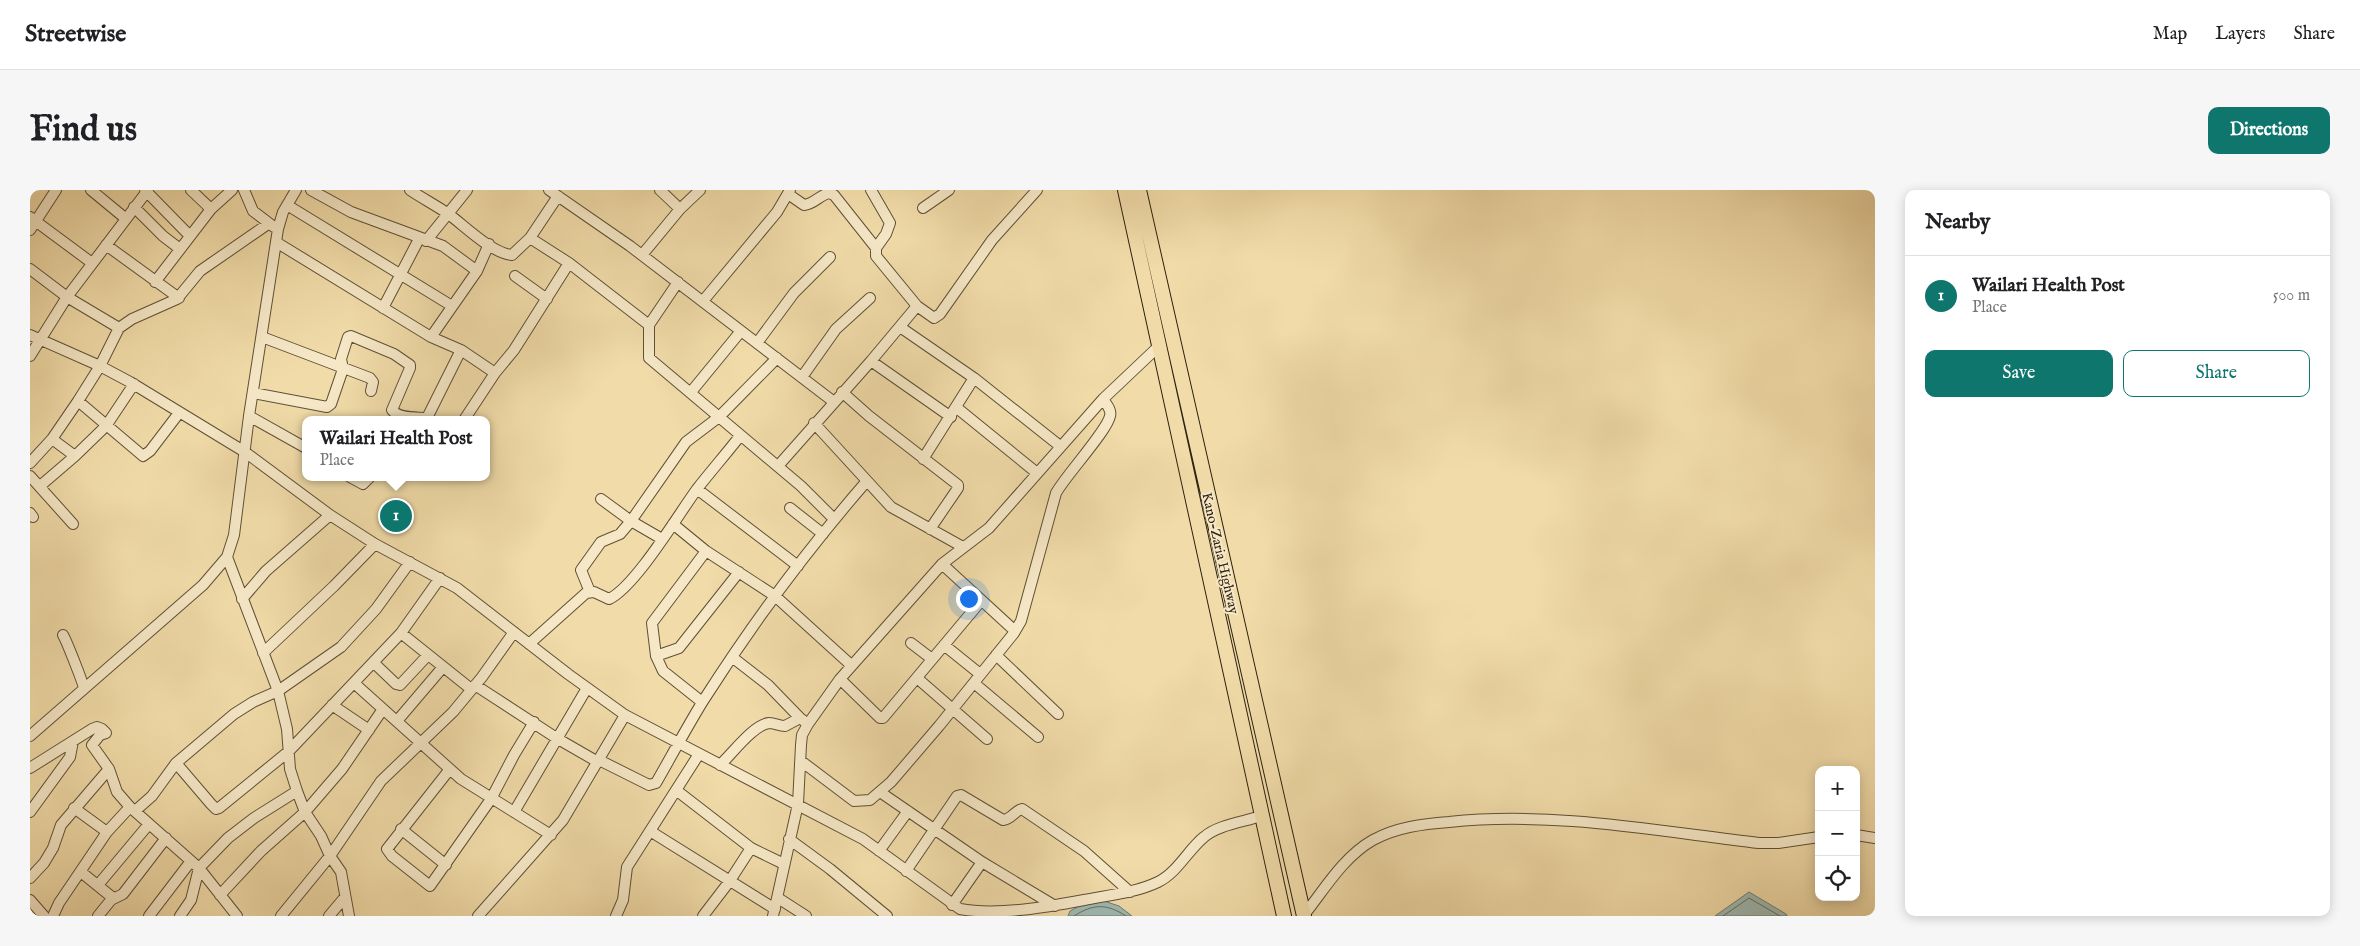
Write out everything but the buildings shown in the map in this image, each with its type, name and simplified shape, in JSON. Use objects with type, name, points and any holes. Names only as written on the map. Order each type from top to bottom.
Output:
[{"type":"highway","name":"Kano-Zaria Highway","points":[[1125,190],[1284,916]]},
{"type":"highway","name":"Kano-Zaria Highway","points":[[1139,190],[1304,916]]},
{"type":"street","points":[[56,190],[32,223],[92,263]]},
{"type":"street","points":[[91,190],[125,218]]},
{"type":"street","points":[[30,356],[67,297],[147,190],[190,236]]},
{"type":"street","points":[[191,190],[211,209]]},
{"type":"street","points":[[154,282],[211,209],[232,190]]},
{"type":"street","points":[[244,190],[250,206],[268,224],[278,230]]},
{"type":"street","points":[[30,736],[204,585],[227,557],[234,535],[244,452],[278,230],[287,205],[296,190]]},
{"type":"street","points":[[311,190],[351,212],[443,246],[477,270]]},
{"type":"street","points":[[410,190],[447,213],[505,255],[512,255],[530,238],[558,196]]},
{"type":"street","points":[[383,308],[400,276],[423,240],[466,190]]},
{"type":"street","points":[[549,190],[642,255],[834,402]]},
{"type":"street","points":[[660,190],[680,209]]},
{"type":"street","points":[[642,255],[680,209],[700,190]]},
{"type":"street","points":[[871,190],[890,223],[886,234],[876,248],[876,256],[917,306],[934,318],[940,314],[992,240],[1037,190]]},
{"type":"street","points":[[923,208],[949,190]]},
{"type":"street","points":[[702,301],[777,212],[789,192],[804,205],[813,202],[824,194],[834,195],[876,248]]},
{"type":"street","points":[[287,205],[400,276],[452,306]]},
{"type":"street","points":[[134,207],[163,236],[180,249]]},
{"type":"street","points":[[30,464],[52,439],[78,401],[100,366],[119,328],[132,319],[154,311],[179,298],[200,271],[268,224]]},
{"type":"street","points":[[530,238],[569,263],[650,326]]},
{"type":"street","points":[[276,242],[431,337],[461,350],[495,373]]},
{"type":"street","points":[[431,337],[477,270],[489,244]]},
{"type":"street","points":[[106,245],[154,282],[179,298]]},
{"type":"street","points":[[757,343],[794,293],[830,257]]},
{"type":"street","points":[[467,416],[495,373],[514,350],[569,263]]},
{"type":"street","points":[[30,269],[67,297],[119,328]]},
{"type":"street","points":[[515,276],[547,299]]},
{"type":"street","points":[[678,282],[650,326],[649,358],[778,466],[834,519]]},
{"type":"street","points":[[802,377],[836,329],[870,298]]},
{"type":"street","points":[[778,466],[917,306]]},
{"type":"street","points":[[900,327],[974,378],[1060,446]]},
{"type":"street","points":[[691,392],[741,331]]},
{"type":"street","points":[[30,335],[100,366],[134,384],[244,452],[375,544],[457,588],[625,715],[863,839],[952,905],[970,912],[986,914],[1055,906],[1130,892],[1165,878],[1210,834],[1261,816]]},
{"type":"street","points":[[253,393],[328,407],[331,404],[343,369],[341,359],[348,337],[351,336],[394,354],[407,363],[410,368],[392,410],[394,414],[400,416]]},
{"type":"street","points":[[262,337],[370,378],[373,382],[371,391]]},
{"type":"street","points":[[650,832],[774,913],[798,804],[804,721],[851,665],[942,564],[988,528],[1103,399],[1159,346]]},
{"type":"street","points":[[431,416],[461,350]]},
{"type":"street","points":[[740,436],[618,594],[609,599],[590,592],[581,572],[601,542],[620,534],[686,442],[719,417],[777,358]]},
{"type":"street","points":[[871,361],[954,412],[1037,473]]},
{"type":"street","points":[[923,459],[974,378]]},
{"type":"street","points":[[40,486],[106,426],[134,384]]},
{"type":"street","points":[[842,392],[869,416],[956,483],[958,488],[930,529]]},
{"type":"street","points":[[801,761],[854,801],[870,800],[880,792],[952,710],[1021,621],[1056,493],[1066,475],[1105,428],[1110,417],[1111,411],[1103,399]]},
{"type":"street","points":[[78,401],[143,456],[150,451],[179,413]]},
{"type":"street","points":[[250,416],[302,446]]},
{"type":"street","points":[[814,423],[866,482],[891,507],[963,547]]},
{"type":"street","points":[[52,439],[75,456]]},
{"type":"street","points":[[30,476],[73,524]]},
{"type":"street","points":[[401,633],[443,667],[473,687],[534,722],[558,739],[599,761],[652,785],[656,783],[702,702],[775,596],[822,534],[866,482]]},
{"type":"street","points":[[698,489],[798,566]]},
{"type":"street","points":[[601,499],[631,521],[662,539]]},
{"type":"street","points":[[790,508],[822,534]]},
{"type":"street","points":[[242,599],[266,571],[330,514]]},
{"type":"street","points":[[673,524],[706,551],[775,596],[851,665]]},
{"type":"street","points":[[263,653],[375,544]]},
{"type":"street","points":[[702,702],[663,670],[656,656],[652,623],[653,618],[706,551]]},
{"type":"street","points":[[227,557],[278,691],[286,729],[290,769],[297,791],[305,812],[341,872],[349,916]]},
{"type":"street","points":[[53,916],[59,903],[107,832],[133,809],[152,796],[176,763],[242,708],[278,691],[341,647],[376,609],[410,562]]},
{"type":"street","points":[[942,564],[1015,630]]},
{"type":"street","points":[[656,656],[679,648],[739,572]]},
{"type":"street","points":[[176,763],[216,809],[288,752],[401,633],[440,578]]},
{"type":"street","points":[[529,644],[590,592]]},
{"type":"street","points":[[840,679],[880,718],[884,718],[981,600]]},
{"type":"street","points":[[281,916],[330,856],[381,781],[421,743],[473,687],[514,632]]},
{"type":"street","points":[[63,635],[78,675],[84,684],[84,689]]},
{"type":"street","points":[[911,643],[932,659]]},
{"type":"street","points":[[944,645],[1038,737]]},
{"type":"street","points":[[374,663],[396,684],[400,685],[428,655]]},
{"type":"street","points":[[996,655],[1058,714]]},
{"type":"street","points":[[732,657],[768,685],[804,721]]},
{"type":"street","points":[[396,721],[443,667]]},
{"type":"street","points":[[917,678],[987,739]]},
{"type":"street","points":[[354,683],[450,769],[491,799],[551,836]]},
{"type":"street","points":[[514,812],[587,688]]},
{"type":"street","points":[[332,706],[369,730]]},
{"type":"street","points":[[220,895],[261,852],[305,812],[342,769],[383,709]]},
{"type":"street","points":[[478,916],[551,836],[563,820],[625,715]]},
{"type":"street","points":[[720,765],[755,729],[764,724],[772,723],[785,726],[804,721]]},
{"type":"street","points":[[450,769],[387,849],[392,856],[428,885],[432,885],[491,799],[534,722]]},
{"type":"street","points":[[30,768],[92,729],[102,728],[106,733],[100,735],[92,745],[109,769],[117,792],[149,824],[199,868],[232,914]]},
{"type":"street","points":[[30,812],[70,757],[73,741]]},
{"type":"street","points":[[616,916],[623,900],[627,867],[699,754]]},
{"type":"street","points":[[30,878],[44,863],[53,848],[61,825],[109,769]]},
{"type":"street","points":[[676,790],[751,848],[784,864]]},
{"type":"street","points":[[180,916],[191,900],[199,868],[228,838],[254,818],[297,791]]},
{"type":"street","points":[[880,792],[982,862],[1055,906]]},
{"type":"street","points":[[906,871],[959,795],[1003,820],[1011,818],[1017,811],[1022,809],[1084,851],[1130,892]]},
{"type":"street","points":[[74,808],[107,832]]},
{"type":"street","points":[[879,851],[908,811]]},
{"type":"street","points":[[1304,916],[1354,854],[1372,841],[1412,825],[1488,818],[1552,819],[1593,821],[1759,844],[1815,838]]},
{"type":"street","points":[[98,885],[149,824]]},
{"type":"street","points":[[401,829],[446,865]]},
{"type":"street","points":[[1860,836],[1875,838]]},
{"type":"street","points":[[98,916],[113,898],[126,890],[166,838]]},
{"type":"street","points":[[789,840],[830,869],[886,916]]},
{"type":"street","points":[[703,916],[729,882],[751,848]]},
{"type":"street","points":[[149,916],[191,861]]},
{"type":"street","points":[[952,905],[982,862]]},
{"type":"street","points":[[81,872],[113,898]]},
{"type":"street","points":[[329,916],[345,897]]},
{"type":"street","points":[[778,898],[806,916]]},
{"type":"street","points":[[30,900],[44,916]]},
{"type":"water","points":[[1749,892],[1786,914],[1787,916],[1715,916]]},
{"type":"water","points":[[1104,901],[1119,906],[1132,916],[1068,916],[1070,911],[1085,903]]},
{"type":"place","name":"Wailari Health Post","points":[[396,516]]}]
